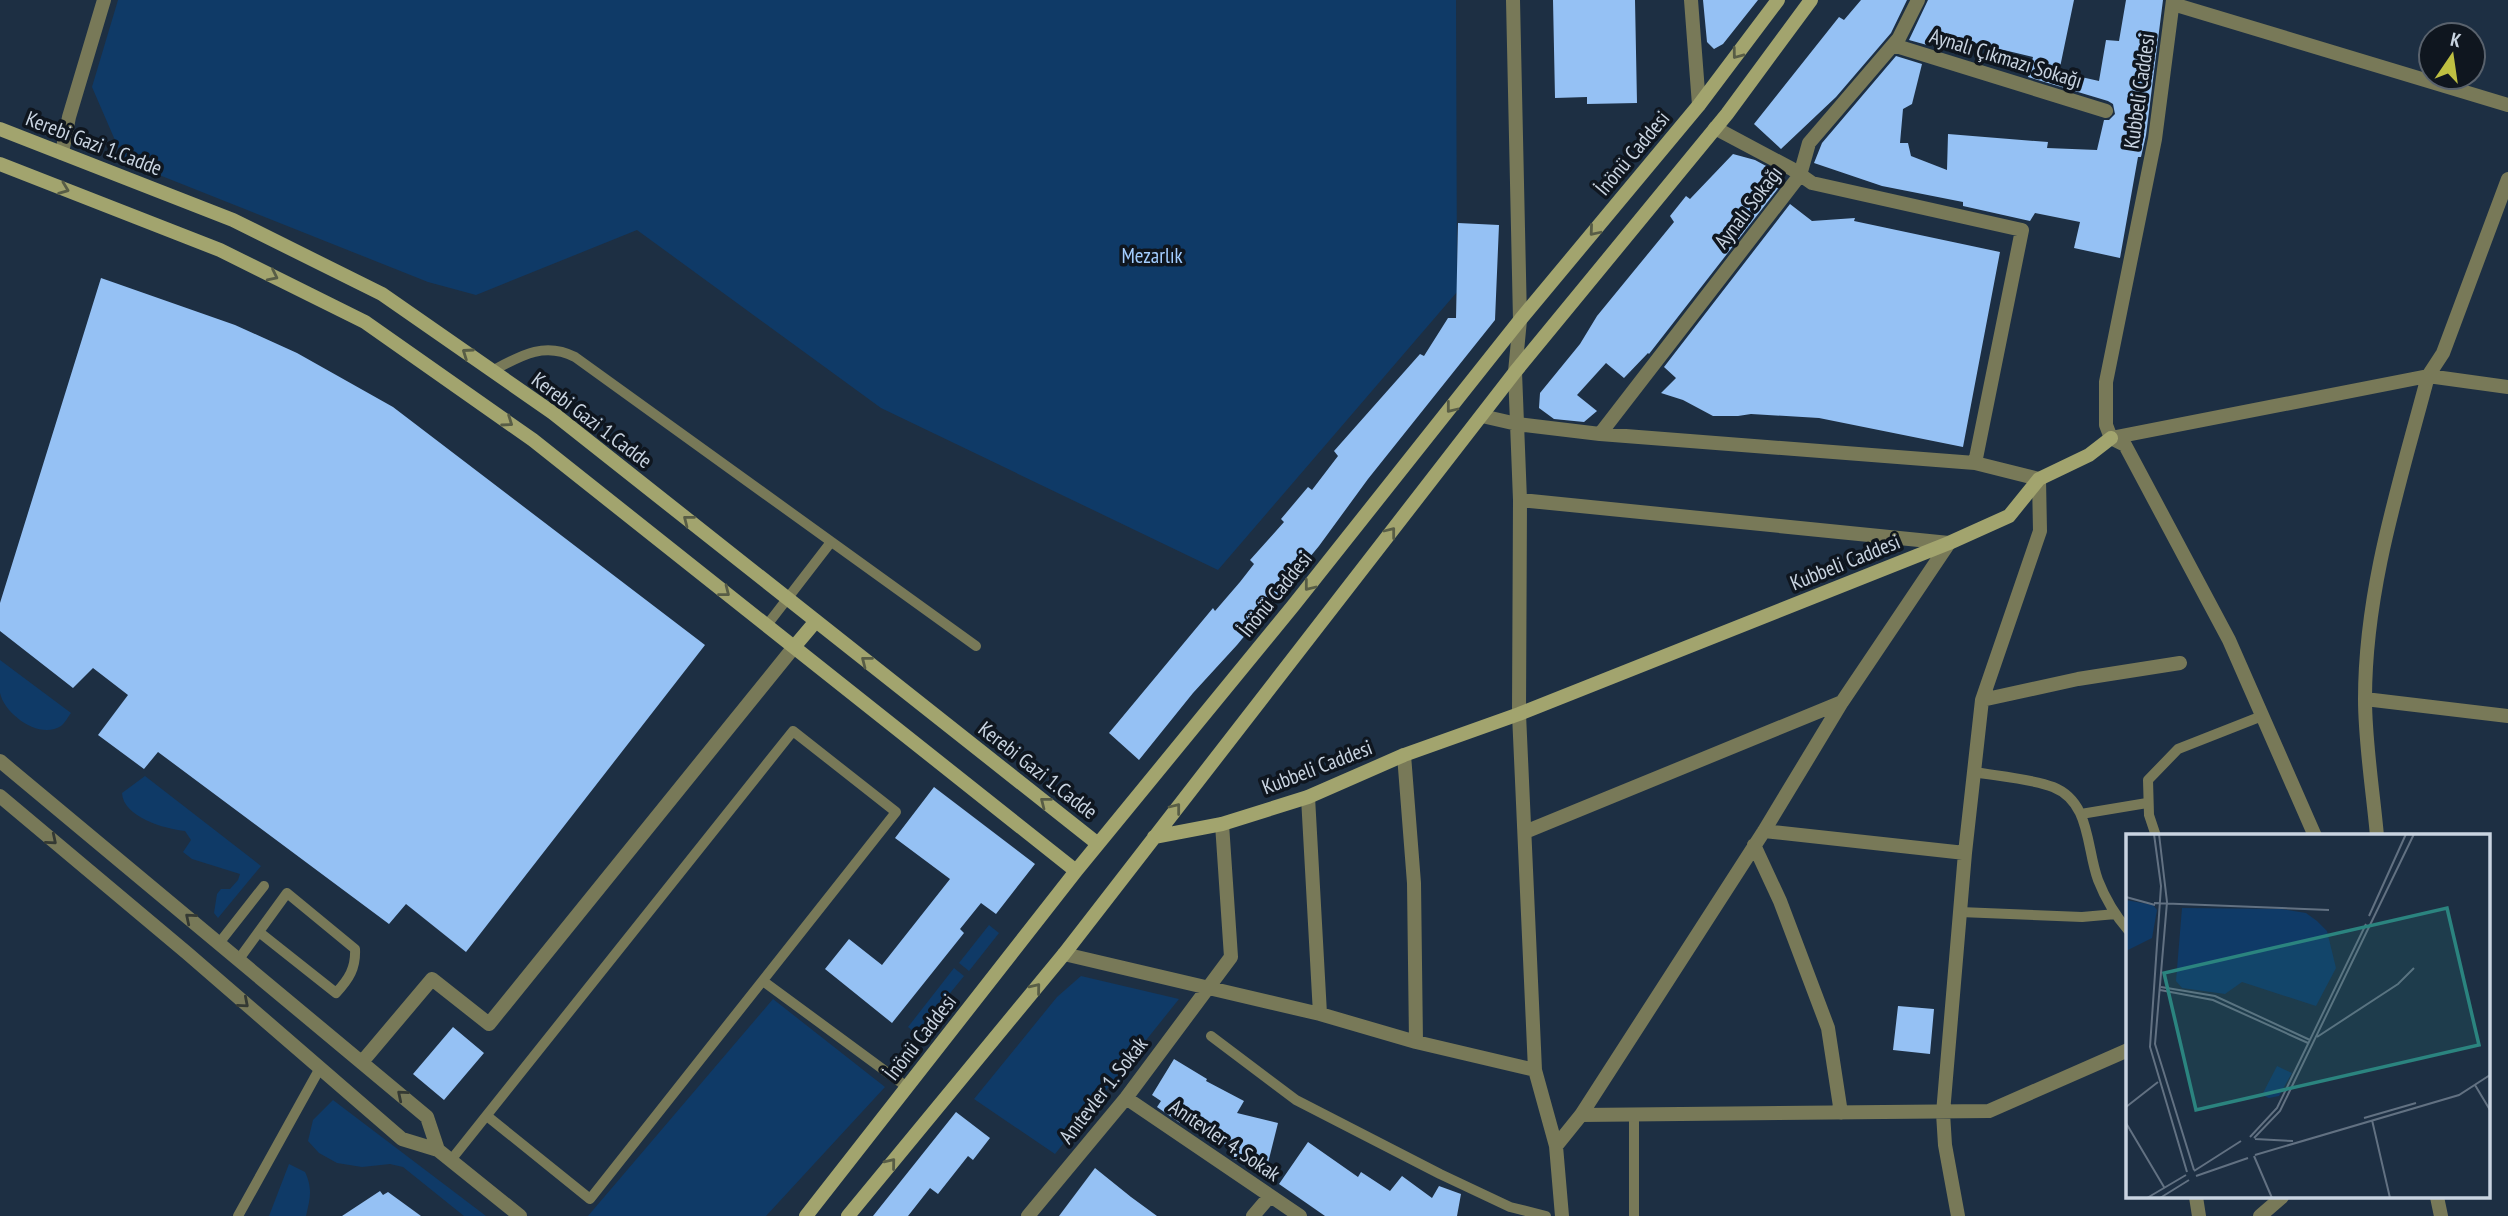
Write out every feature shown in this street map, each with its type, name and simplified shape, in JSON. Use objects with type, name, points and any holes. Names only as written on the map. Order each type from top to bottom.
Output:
[{"type":"street","points":[[62,153],[69,117],[104,0]]},
{"type":"street","points":[[1513,0],[1520,320],[1515,372],[1520,500],[1519,714],[1535,1070],[1556,1146],[1562,1216]]},
{"type":"street","points":[[1691,0],[1699,105]]},
{"type":"street","name":"İnönü Caddesi","points":[[806,1216],[1076,871],[1293,606],[1520,320],[1699,105],[1778,0]]},
{"type":"street","points":[[855,1214],[1064,954],[1515,372],[1715,128],[1811,0]]},
{"type":"street","name":"Aynalı Sokağı","points":[[1600,433],[1800,174],[1808,143],[1894,45],[1918,0]]},
{"type":"street","points":[[2173,2],[2508,105]]},
{"type":"street","name":"Kubbeli Caddesi","points":[[1154,837],[1222,824],[1308,797],[1404,755],[1519,714],[1949,543],[2009,516],[2039,479],[2089,456],[2111,438],[2106,425],[2106,382],[2155,139],[2173,2]]},
{"type":"street","name":"Aynalı Çıkmazı Sokağı","points":[[1894,45],[2106,111]]},
{"type":"street","points":[[1715,128],[1812,183],[2022,230],[1975,463]]},
{"type":"street","name":"Kerebi Gazi 1.Cadde","points":[[0,129],[233,220],[382,294],[553,413],[1098,844]]},
{"type":"street","points":[[0,164],[220,250],[365,322],[533,440],[1076,871]]},
{"type":"street","points":[[2377,834],[2365,699],[2371,623],[2380,559],[2428,376],[2442,353],[2508,179]]},
{"type":"street","points":[[2111,438],[2428,376],[2508,387]]},
{"type":"street","points":[[1482,416],[1517,424],[1600,433],[1975,463],[2039,479],[2040,531],[1982,700],[1965,853],[1943,1113],[1945,1145],[1958,1216]]},
{"type":"street","points":[[2111,438],[2125,445],[2229,640],[2314,834]]},
{"type":"street","points":[[1520,500],[1949,543],[1842,702],[1764,831],[1581,1115],[1556,1146]]},
{"type":"street","points":[[362,1062],[432,979],[489,1024],[816,621]]},
{"type":"street","points":[[1982,700],[2078,679],[2180,663]]},
{"type":"street","points":[[2365,699],[2508,716]]},
{"type":"street","points":[[1525,832],[1842,702]]},
{"type":"street","points":[[1404,755],[1414,883],[1416,1042]]},
{"type":"street","points":[[0,761],[427,1117],[438,1150]]},
{"type":"street","points":[[0,796],[402,1139],[438,1150],[520,1216]]},
{"type":"street","points":[[1308,797],[1320,1014]]},
{"type":"street","name":"Anıtevler 1. Sokak","points":[[1028,1216],[1126,1098],[1231,957],[1222,824]]},
{"type":"street","points":[[1764,831],[1965,853]]},
{"type":"street","points":[[1754,845],[1780,901],[1828,1028],[1841,1113]]},
{"type":"street","points":[[1064,954],[1320,1014],[1416,1042],[1535,1070]]},
{"type":"street","points":[[1581,1115],[1989,1111],[2126,1051]]},
{"type":"street","name":"Anıtevler 4. Sokak","points":[[1126,1098],[1300,1216]]},
{"type":"street","points":[[1253,1216],[1270,1196]]},
{"type":"street","points":[[2196,1198],[2199,1216]]},
{"type":"street","points":[[2260,1216],[2281,1198]]},
{"type":"street","points":[[2437,1198],[2441,1216]]},
{"type":"lane","points":[[492,371],[530,351],[549,349],[567,353],[976,646]]},
{"type":"lane","points":[[767,625],[831,542]]},
{"type":"lane","points":[[2155,834],[2147,803],[2148,780],[2178,749],[2262,716]]},
{"type":"lane","points":[[451,1160],[486,1116],[793,731],[895,812],[590,1199],[486,1116]]},
{"type":"lane","points":[[1974,772],[2051,786],[2068,797],[2081,814],[2098,880],[2126,927]]},
{"type":"lane","points":[[2081,814],[2147,803]]},
{"type":"lane","points":[[220,942],[264,886]]},
{"type":"lane","points":[[239,959],[287,893],[355,949],[356,961],[352,972],[336,993],[259,932]]},
{"type":"lane","points":[[1960,912],[2082,917],[2116,914]]},
{"type":"lane","points":[[763,981],[907,1087]]},
{"type":"lane","points":[[1211,1036],[1296,1100],[1510,1207],[1546,1216]]},
{"type":"lane","points":[[238,1216],[320,1068]]},
{"type":"lane","points":[[1634,1115],[1634,1216]]},
{"type":"green space","name":"Mezarlık","points":[[118,0],[1456,0],[1457,292],[1218,570],[881,408],[637,230],[476,295],[428,282],[124,161],[92,87]]},
{"type":"green space","points":[[0,660],[71,713],[62,725],[53,730],[43,730],[34,728],[16,717],[0,693]]},
{"type":"green space","points":[[145,776],[261,866],[218,918],[214,913],[217,894],[221,889],[230,889],[240,874],[192,859],[183,852],[191,840],[185,831],[146,820],[129,809],[122,793]]},
{"type":"green space","points":[[989,925],[999,933],[969,971],[959,963]]},
{"type":"green space","points":[[954,968],[964,976],[917,1034],[908,1027]]},
{"type":"green space","points":[[1081,976],[1179,999],[1055,1154],[974,1099],[1057,997]]},
{"type":"green space","points":[[773,999],[885,1087],[766,1216],[588,1216]]},
{"type":"green space","points":[[333,1100],[486,1216],[464,1216],[403,1167],[390,1164],[362,1167],[337,1163],[319,1153],[308,1141],[313,1120]]},
{"type":"green space","points":[[289,1164],[305,1172],[308,1178],[310,1194],[306,1216],[269,1216]]},
{"type":"building","points":[[1553,0],[1635,0],[1637,103],[1587,104],[1587,97],[1555,98]]},
{"type":"building","points":[[1703,0],[1758,0],[1723,44],[1714,49],[1707,42]]},
{"type":"building","points":[[1861,0],[1907,0],[1891,33],[1836,97],[1781,149],[1754,124],[1839,17],[1844,20]]},
{"type":"building","points":[[1928,0],[2074,0],[2059,72],[2099,81],[2106,40],[2119,41],[2126,0],[2163,0],[2146,135],[2141,157],[2138,157],[2120,258],[2074,248],[2080,222],[2035,213],[2030,221],[1963,206],[1963,202],[1882,186],[1814,163],[1822,143],[1896,56],[1922,64],[1912,104],[1903,109],[1900,143],[1908,143],[1911,156],[1947,170],[1948,134],[2048,142],[2047,148],[2097,150],[2104,120],[2109,120],[2115,114],[2113,104],[2028,77],[2033,57],[1962,40],[1961,46],[1928,40],[1927,45],[1909,40]]},
{"type":"building","points":[[1733,154],[1755,160],[1783,175],[1780,186],[1649,354],[1624,378],[1606,363],[1577,395],[1597,411],[1584,422],[1554,419],[1539,408],[1540,393],[1580,344],[1597,316],[1674,222],[1670,216],[1686,196],[1690,199]]},
{"type":"building","points":[[1790,204],[1812,221],[1855,218],[1854,221],[2000,252],[1963,447],[1819,418],[1751,414],[1713,416],[1683,400],[1661,393],[1676,378],[1664,367]]},
{"type":"building","points":[[1458,223],[1499,225],[1495,320],[1368,479],[1319,546],[1139,760],[1109,733],[1213,608],[1215,611],[1240,582],[1254,564],[1250,560],[1284,522],[1281,519],[1308,487],[1312,490],[1338,456],[1334,451],[1420,354],[1424,356],[1448,318],[1456,318]]},
{"type":"building","points":[[101,278],[235,325],[297,353],[393,407],[705,645],[466,952],[406,904],[389,924],[158,752],[144,769],[98,735],[128,695],[93,668],[73,688],[0,631],[0,603]]},
{"type":"building","points":[[934,787],[1035,864],[996,914],[981,903],[960,929],[964,933],[892,1023],[825,969],[849,939],[882,965],[950,879],[895,838]]},
{"type":"building","points":[[1898,1006],[1934,1009],[1930,1054],[1893,1050]]},
{"type":"building","points":[[453,1027],[484,1053],[444,1100],[413,1074]]},
{"type":"building","points":[[1174,1059],[1207,1079],[1206,1081],[1244,1101],[1237,1113],[1278,1123],[1267,1167],[1233,1159],[1236,1150],[1181,1121],[1180,1123],[1157,1107],[1161,1101],[1152,1095]]},
{"type":"building","points":[[956,1112],[990,1138],[973,1160],[968,1156],[938,1194],[930,1188],[908,1216],[873,1216]]},
{"type":"building","points":[[1308,1142],[1358,1177],[1361,1172],[1390,1191],[1402,1176],[1432,1198],[1439,1186],[1461,1194],[1457,1216],[1325,1216],[1279,1184]]},
{"type":"building","points":[[1095,1168],[1131,1197],[1157,1216],[1059,1216]]},
{"type":"building","points":[[380,1191],[383,1195],[388,1192],[421,1216],[342,1216]]}]
